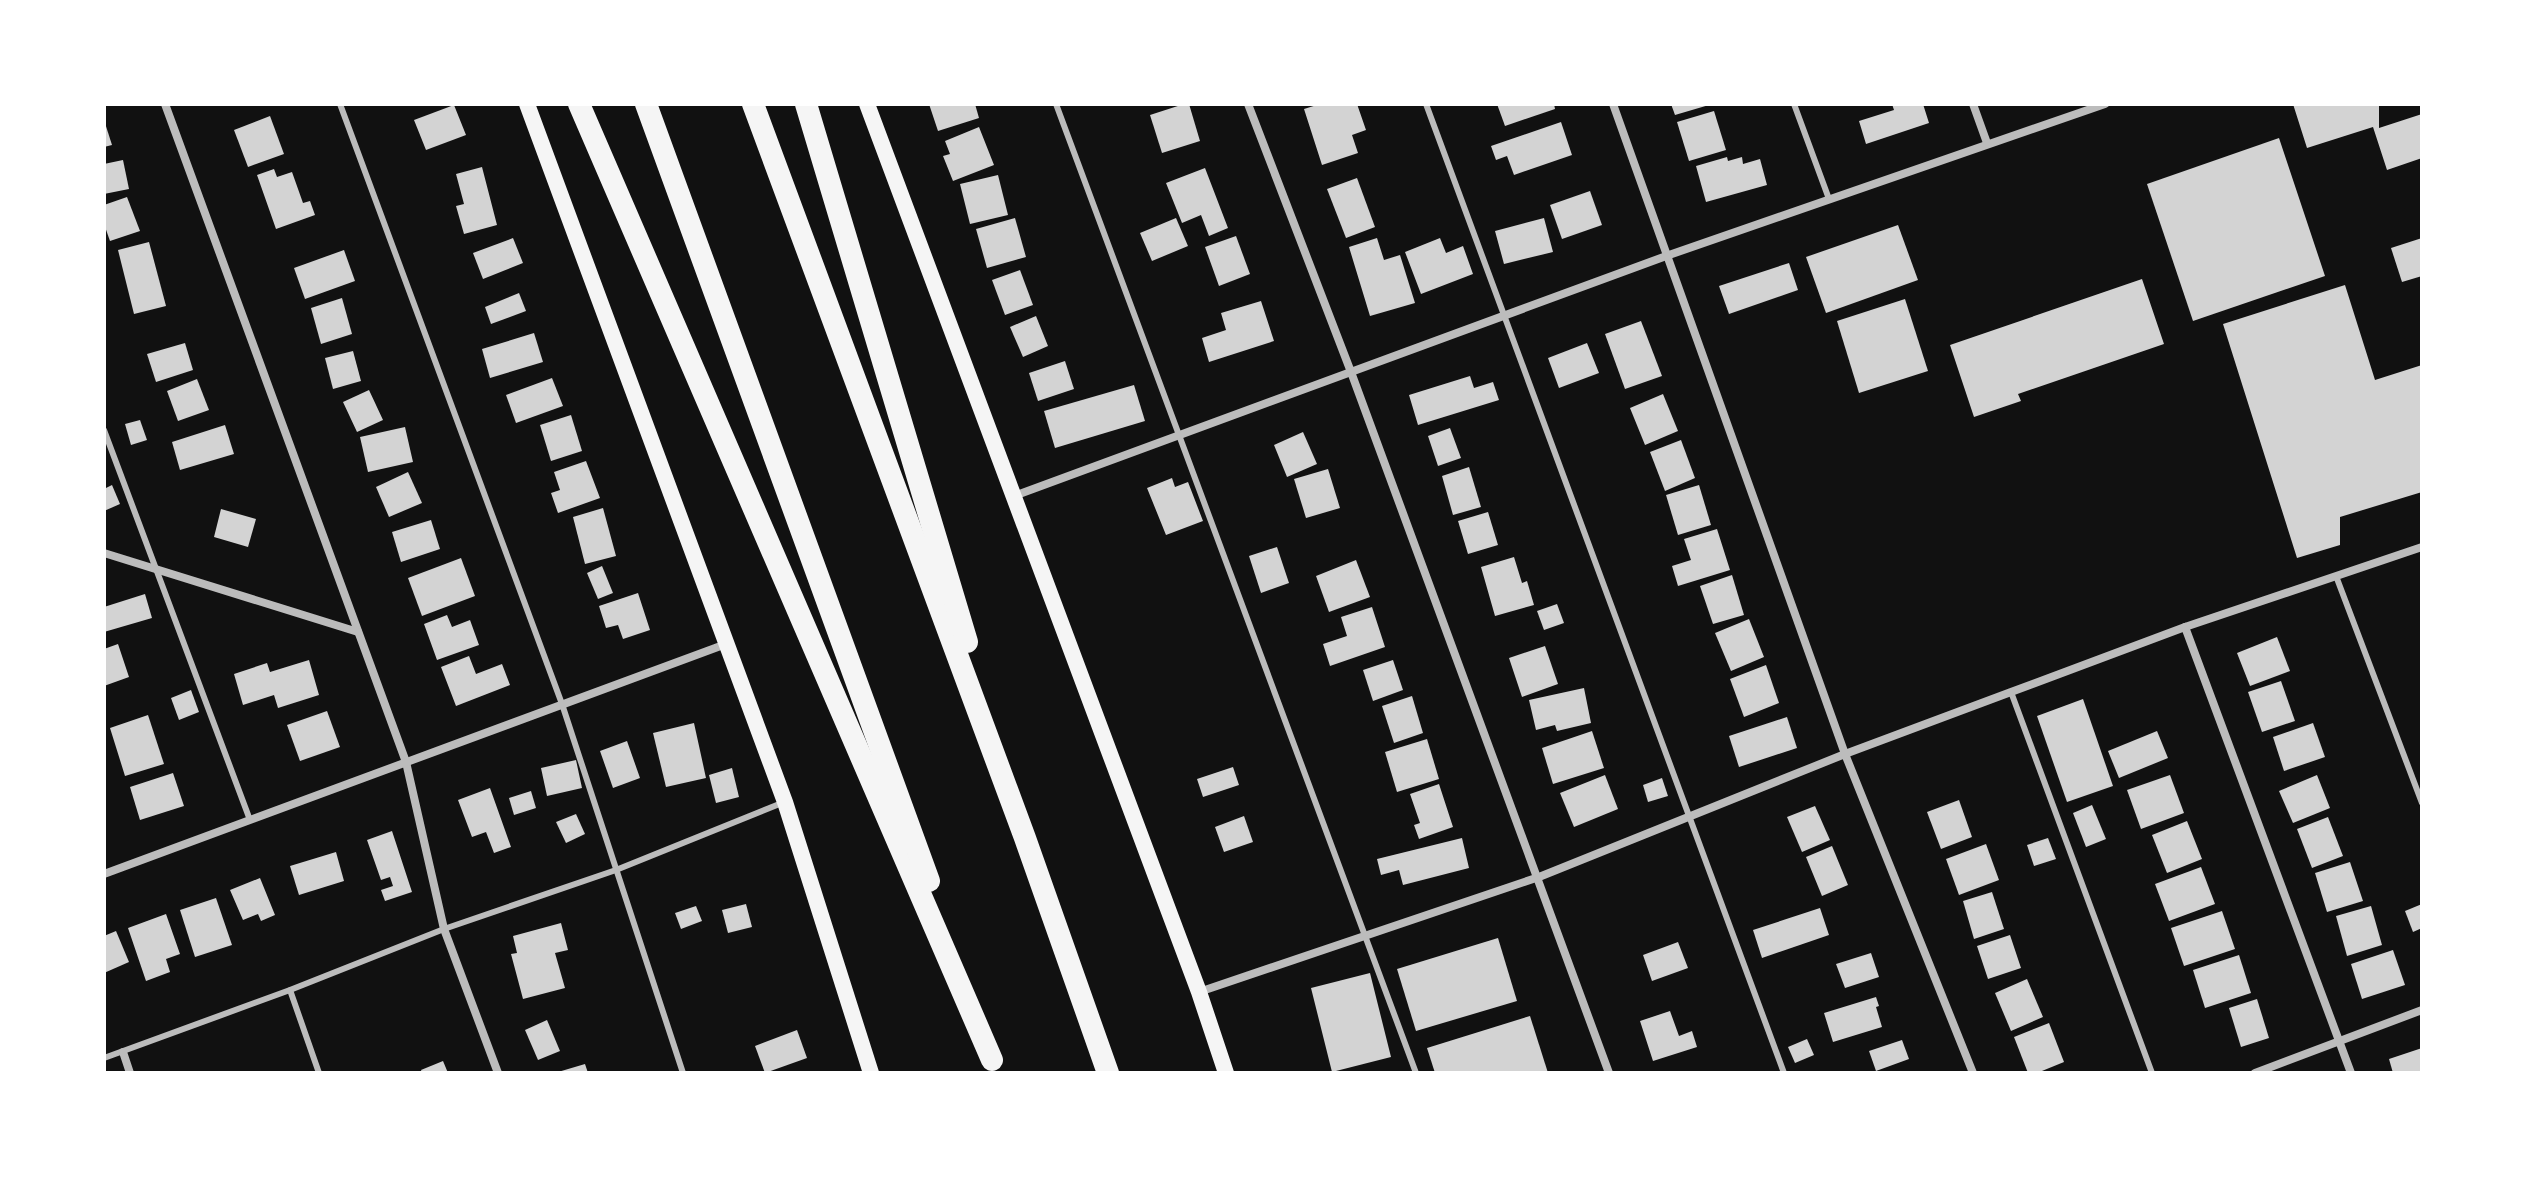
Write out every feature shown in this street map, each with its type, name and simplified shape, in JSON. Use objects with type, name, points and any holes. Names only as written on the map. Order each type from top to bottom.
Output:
[{"type":"highway","points":[[579,104],[995,1066]]},
{"type":"highway","points":[[646,104],[877,732],[995,1066]]},
{"type":"highway","points":[[753,104],[1025,838],[1108,1073]]},
{"type":"highway","points":[[806,104],[1025,838]]},
{"type":"main road","points":[[527,104],[785,802],[871,1073]]},
{"type":"main road","points":[[867,104],[1199,992],[1226,1073]]},
{"type":"street","points":[[165,104],[406,762],[444,929],[498,1073]]},
{"type":"street","points":[[1248,104],[1351,372],[1609,1073]]},
{"type":"street","points":[[1613,104],[1845,754],[1973,1073]]},
{"type":"street","points":[[1973,104],[1987,143]]},
{"type":"street","points":[[1013,496],[1669,255],[2105,104]]},
{"type":"street","points":[[1199,992],[1539,877],[1845,754],[2185,627],[2422,547]]},
{"type":"street","points":[[104,553],[358,632]]},
{"type":"street","points":[[2185,627],[2351,1073]]},
{"type":"street","points":[[104,874],[726,644]]},
{"type":"street","points":[[2255,1073],[2422,1010]]},
{"type":"street","points":[[123,1052],[130,1073]]},
{"type":"lane","points":[[340,104],[562,704],[683,1073]]},
{"type":"lane","points":[[1056,104],[1416,1073]]},
{"type":"lane","points":[[1426,104],[1784,1073]]},
{"type":"lane","points":[[1794,104],[1829,199]]},
{"type":"lane","points":[[104,430],[250,820]]},
{"type":"lane","points":[[2336,576],[2422,803]]},
{"type":"lane","points":[[2011,692],[2152,1073]]},
{"type":"lane","points":[[104,1058],[290,990],[444,929],[616,870],[785,802]]},
{"type":"lane","points":[[290,990],[319,1073]]},
{"type":"building","points":[[929,104],[975,104],[979,118],[938,131]]},
{"type":"building","points":[[1189,104],[1200,141],[1162,153],[1150,115]]},
{"type":"building","points":[[1320,104],[1357,104],[1366,130],[1352,135],[1358,153],[1322,165],[1304,109]]},
{"type":"building","points":[[1497,104],[1554,104],[1555,109],[1505,126]]},
{"type":"building","points":[[1671,104],[1709,104],[1709,105],[1675,115]]},
{"type":"building","points":[[1892,104],[1923,104],[1929,123],[1866,144],[1859,121],[1894,110]]},
{"type":"building","points":[[2293,104],[2379,104],[2379,128],[2422,114],[2422,158],[2387,170],[2373,127],[2307,148]]},
{"type":"building","points":[[454,105],[466,135],[426,150],[414,120]]},
{"type":"building","points":[[1714,111],[1726,150],[1689,161],[1677,122]]},
{"type":"building","points":[[270,116],[284,154],[248,167],[234,130]]},
{"type":"building","points":[[104,120],[112,145],[104,147]]},
{"type":"building","points":[[1561,122],[1572,155],[1514,175],[1507,156],[1496,160],[1491,146]]},
{"type":"building","points":[[979,127],[994,165],[953,181],[943,156],[950,154],[945,141]]},
{"type":"building","points":[[2279,138],[2325,276],[2193,321],[2147,184]]},
{"type":"building","points":[[1727,157],[1728,161],[1742,157],[1743,164],[1760,159],[1767,185],[1706,202],[1696,166]]},
{"type":"building","points":[[123,160],[129,189],[104,194],[104,164]]},
{"type":"building","points":[[482,167],[497,225],[464,234],[456,206],[464,204],[456,174]]},
{"type":"building","points":[[1205,168],[1228,228],[1209,236],[1201,215],[1182,223],[1166,183]]},
{"type":"building","points":[[274,169],[277,177],[292,172],[303,203],[310,201],[315,215],[276,229],[257,175]]},
{"type":"building","points":[[998,175],[1008,215],[970,224],[960,184]]},
{"type":"building","points":[[1357,178],[1375,227],[1346,238],[1327,189]]},
{"type":"building","points":[[1590,191],[1602,225],[1562,239],[1550,205]]},
{"type":"building","points":[[127,197],[140,231],[110,241],[104,224],[104,205]]},
{"type":"building","points":[[1015,218],[1026,257],[987,268],[976,229]]},
{"type":"building","points":[[1176,218],[1188,246],[1152,261],[1140,233]]},
{"type":"building","points":[[1544,218],[1553,252],[1504,264],[1495,231]]},
{"type":"building","points":[[1898,225],[1918,280],[1826,313],[1806,257]]},
{"type":"building","points":[[1236,236],[1250,274],[1219,286],[1205,247]]},
{"type":"building","points":[[513,238],[523,263],[483,279],[473,253]]},
{"type":"building","points":[[1377,238],[1384,260],[1400,255],[1415,303],[1370,316],[1349,247]]},
{"type":"building","points":[[1440,238],[1446,253],[1463,246],[1473,274],[1421,294],[1405,252]]},
{"type":"building","points":[[2422,238],[2422,276],[2402,282],[2391,248]]},
{"type":"building","points":[[149,242],[166,306],[134,314],[118,250]]},
{"type":"building","points":[[344,250],[355,281],[305,299],[294,268]]},
{"type":"building","points":[[1789,263],[1798,290],[1729,314],[1719,286]]},
{"type":"building","points":[[1020,270],[1033,305],[1005,315],[992,280]]},
{"type":"building","points":[[2142,279],[2164,344],[2018,394],[2021,401],[1974,417],[1950,345]]},
{"type":"building","points":[[2345,285],[2375,380],[2422,365],[2422,492],[2340,517],[2340,545],[2297,558],[2223,324]]},
{"type":"building","points":[[519,293],[526,311],[491,324],[485,307]]},
{"type":"building","points":[[342,298],[352,334],[321,344],[311,308]]},
{"type":"building","points":[[1905,299],[1928,371],[1859,393],[1837,321]]},
{"type":"building","points":[[1261,301],[1274,341],[1209,362],[1202,338],[1226,330],[1221,313]]},
{"type":"building","points":[[1036,316],[1048,346],[1023,357],[1010,327]]},
{"type":"building","points":[[1641,321],[1662,376],[1625,389],[1605,334]]},
{"type":"building","points":[[534,333],[543,362],[490,378],[482,349]]},
{"type":"building","points":[[185,343],[193,370],[156,382],[147,354]]},
{"type":"building","points":[[1587,343],[1599,373],[1559,388],[1548,358]]},
{"type":"building","points":[[353,351],[361,381],[333,389],[325,358]]},
{"type":"building","points":[[1065,361],[1074,389],[1038,401],[1029,373]]},
{"type":"building","points":[[1470,376],[1474,388],[1493,382],[1499,400],[1418,425],[1409,395]]},
{"type":"building","points":[[552,378],[563,406],[516,423],[506,395]]},
{"type":"building","points":[[197,379],[209,410],[178,421],[167,391]]},
{"type":"building","points":[[1134,385],[1145,421],[1055,448],[1044,411]]},
{"type":"building","points":[[369,390],[383,420],[357,432],[343,402]]},
{"type":"building","points":[[1663,394],[1678,431],[1645,445],[1630,408]]},
{"type":"building","points":[[571,415],[582,451],[551,461],[540,425]]},
{"type":"building","points":[[140,420],[147,440],[131,445],[125,424]]},
{"type":"building","points":[[225,425],[234,454],[180,470],[172,442]]},
{"type":"building","points":[[405,427],[413,462],[368,472],[360,437]]},
{"type":"building","points":[[1450,428],[1461,458],[1438,466],[1428,436]]},
{"type":"building","points":[[1303,432],[1317,464],[1287,477],[1274,445]]},
{"type":"building","points":[[1681,440],[1695,478],[1665,491],[1650,452]]},
{"type":"building","points":[[586,461],[600,498],[558,513],[551,493],[560,490],[554,472]]},
{"type":"building","points":[[1469,467],[1481,507],[1453,515],[1442,476]]},
{"type":"building","points":[[1328,469],[1340,508],[1306,518],[1294,479]]},
{"type":"building","points":[[408,472],[422,503],[389,517],[376,487]]},
{"type":"building","points":[[1172,478],[1175,487],[1188,482],[1203,521],[1166,535],[1147,488]]},
{"type":"building","points":[[112,485],[120,504],[104,511],[104,489]]},
{"type":"building","points":[[1699,485],[1711,525],[1678,535],[1666,495]]},
{"type":"building","points":[[603,508],[616,556],[585,564],[573,517]]},
{"type":"building","points":[[221,509],[256,519],[248,547],[214,537]]},
{"type":"building","points":[[1488,512],[1498,545],[1468,554],[1458,521]]},
{"type":"building","points":[[431,520],[440,549],[401,562],[392,532]]},
{"type":"building","points":[[1717,529],[1730,570],[1678,586],[1672,566],[1691,560],[1684,539]]},
{"type":"building","points":[[1277,547],[1289,583],[1261,593],[1249,556]]},
{"type":"building","points":[[1514,557],[1522,583],[1527,581],[1534,605],[1495,616],[1481,567]]},
{"type":"building","points":[[461,558],[475,596],[422,616],[408,578]]},
{"type":"building","points":[[1356,560],[1370,597],[1329,612],[1316,576]]},
{"type":"building","points":[[602,566],[613,593],[598,599],[587,573]]},
{"type":"building","points":[[1732,575],[1744,615],[1713,624],[1700,586]]},
{"type":"building","points":[[638,593],[650,630],[623,639],[618,625],[606,628],[599,606]]},
{"type":"building","points":[[145,594],[152,618],[104,632],[104,607]]},
{"type":"building","points":[[1557,604],[1564,623],[1544,630],[1537,611]]},
{"type":"building","points":[[1372,607],[1385,647],[1330,666],[1323,644],[1347,636],[1341,617]]},
{"type":"building","points":[[447,615],[452,627],[470,620],[479,645],[437,660],[424,624]]},
{"type":"building","points":[[1749,619],[1764,657],[1731,671],[1715,633]]},
{"type":"building","points":[[2277,637],[2290,671],[2250,686],[2237,653]]},
{"type":"building","points":[[118,644],[129,677],[104,686],[104,649]]},
{"type":"building","points":[[1545,646],[1558,684],[1522,697],[1509,658]]},
{"type":"building","points":[[469,656],[476,674],[502,664],[510,685],[456,706],[441,667]]},
{"type":"building","points":[[309,660],[319,695],[278,708],[274,695],[243,705],[234,674],[267,663],[270,672]]},
{"type":"building","points":[[1393,660],[1403,690],[1373,701],[1363,670]]},
{"type":"building","points":[[1766,665],[1779,703],[1744,717],[1730,679]]},
{"type":"building","points":[[2281,681],[2295,721],[2262,732],[2248,692]]},
{"type":"building","points":[[1584,688],[1591,723],[1557,731],[1555,725],[1536,730],[1529,700]]},
{"type":"building","points":[[191,690],[199,712],[179,720],[171,698]]},
{"type":"building","points":[[1412,696],[1423,733],[1394,743],[1382,706]]},
{"type":"building","points":[[2083,699],[2113,786],[2067,802],[2037,716]]},
{"type":"building","points":[[327,711],[340,747],[300,761],[287,725]]},
{"type":"building","points":[[148,715],[164,764],[125,776],[110,728]]},
{"type":"building","points":[[1787,717],[1797,748],[1739,767],[1729,736]]},
{"type":"building","points":[[694,723],[706,778],[666,787],[653,733]]},
{"type":"building","points":[[2313,723],[2325,757],[2284,771],[2273,737]]},
{"type":"building","points":[[1592,731],[1604,768],[1553,784],[1542,748]]},
{"type":"building","points":[[2157,731],[2168,758],[2119,778],[2108,751]]},
{"type":"building","points":[[1427,739],[1439,779],[1397,792],[1385,752]]},
{"type":"building","points":[[627,741],[640,778],[613,788],[600,751]]},
{"type":"building","points":[[576,760],[582,788],[547,796],[541,768]]},
{"type":"building","points":[[1233,767],[1239,785],[1203,797],[1197,779]]},
{"type":"building","points":[[732,768],[739,797],[716,803],[709,775]]},
{"type":"building","points":[[173,773],[184,806],[140,820],[130,787]]},
{"type":"building","points":[[1605,775],[1618,809],[1574,827],[1560,793]]},
{"type":"building","points":[[2170,775],[2184,813],[2141,829],[2127,790]]},
{"type":"building","points":[[2317,775],[2330,808],[2293,823],[2279,791]]},
{"type":"building","points":[[1662,778],[1668,796],[1648,802],[1643,785]]},
{"type":"building","points":[[1439,784],[1453,827],[1419,839],[1414,825],[1420,823],[1410,794]]},
{"type":"building","points":[[490,788],[511,847],[494,853],[486,832],[472,837],[458,800]]},
{"type":"building","points":[[531,791],[536,808],[514,815],[509,798]]},
{"type":"building","points":[[1959,800],[1972,837],[1941,849],[1927,812]]},
{"type":"building","points":[[2092,805],[2106,839],[2086,847],[2073,813]]},
{"type":"building","points":[[1815,806],[1830,840],[1802,852],[1787,817]]},
{"type":"building","points":[[576,814],[585,834],[566,843],[556,822]]},
{"type":"building","points":[[1244,816],[1253,842],[1224,852],[1215,827]]},
{"type":"building","points":[[2328,817],[2343,856],[2312,868],[2297,829]]},
{"type":"building","points":[[2187,821],[2202,859],[2167,873],[2152,835]]},
{"type":"building","points":[[392,831],[412,892],[385,901],[381,890],[393,886],[390,877],[381,880],[367,840]]},
{"type":"building","points":[[1462,838],[1469,868],[1403,885],[1399,870],[1381,875],[1377,859]]},
{"type":"building","points":[[2048,838],[2056,859],[2034,866],[2027,845]]},
{"type":"building","points":[[1986,844],[1999,880],[1959,895],[1946,859]]},
{"type":"building","points":[[1832,846],[1848,885],[1822,896],[1806,857]]},
{"type":"building","points":[[336,852],[344,881],[299,895],[290,866]]},
{"type":"building","points":[[2350,862],[2363,901],[2327,912],[2315,873]]},
{"type":"building","points":[[2201,867],[2215,904],[2169,921],[2155,884]]},
{"type":"building","points":[[260,878],[275,915],[261,921],[258,914],[243,920],[230,890]]},
{"type":"building","points":[[1992,892],[2004,929],[1974,939],[1963,901]]},
{"type":"building","points":[[216,898],[232,945],[195,957],[180,910]]},
{"type":"building","points":[[746,904],[752,927],[728,933],[722,910]]},
{"type":"building","points":[[2422,904],[2422,928],[2413,932],[2405,911]]},
{"type":"building","points":[[696,906],[702,921],[681,929],[675,913]]},
{"type":"building","points":[[2371,906],[2382,945],[2347,956],[2336,916]]},
{"type":"building","points":[[1820,908],[1829,935],[1762,958],[1753,930]]},
{"type":"building","points":[[2222,911],[2235,949],[2184,966],[2171,928]]},
{"type":"building","points":[[166,914],[180,954],[166,959],[170,972],[146,981],[128,928]]},
{"type":"building","points":[[561,923],[568,950],[555,953],[565,988],[523,999],[511,954],[517,953],[513,936]]},
{"type":"building","points":[[116,931],[129,962],[104,973],[104,936]]},
{"type":"building","points":[[2010,935],[2021,968],[1988,979],[1977,946]]},
{"type":"building","points":[[1498,938],[1517,1001],[1416,1031],[1397,969]]},
{"type":"building","points":[[1678,942],[1688,968],[1652,981],[1643,955]]},
{"type":"building","points":[[2393,950],[2405,985],[2362,999],[2351,964]]},
{"type":"building","points":[[1871,953],[1879,977],[1845,988],[1836,964]]},
{"type":"building","points":[[2239,955],[2251,993],[2205,1008],[2193,970]]},
{"type":"building","points":[[1370,973],[1391,1057],[1332,1072],[1311,988]]},
{"type":"building","points":[[2027,979],[2043,1017],[2011,1031],[1995,993]]},
{"type":"building","points":[[1876,997],[1882,1027],[1833,1042],[1824,1013]]},
{"type":"building","points":[[2257,999],[2269,1038],[2241,1047],[2229,1008]]},
{"type":"building","points":[[1670,1011],[1679,1036],[1692,1031],[1697,1047],[1653,1061],[1640,1021]]},
{"type":"building","points":[[1530,1016],[1548,1073],[1435,1073],[1427,1048]]},
{"type":"building","points":[[547,1020],[560,1051],[538,1060],[525,1030]]},
{"type":"building","points":[[2049,1023],[2064,1062],[2037,1073],[2028,1073],[2014,1037]]},
{"type":"building","points":[[797,1030],[807,1058],[765,1073],[755,1046]]},
{"type":"building","points":[[1807,1039],[1814,1055],[1795,1063],[1788,1047]]},
{"type":"building","points":[[1902,1040],[1909,1059],[1876,1071],[1869,1051]]},
{"type":"building","points":[[2422,1048],[2422,1073],[2393,1073],[2389,1059]]},
{"type":"building","points":[[443,1061],[448,1073],[422,1073],[421,1070]]},
{"type":"building","points":[[585,1064],[588,1073],[558,1072]]}]
